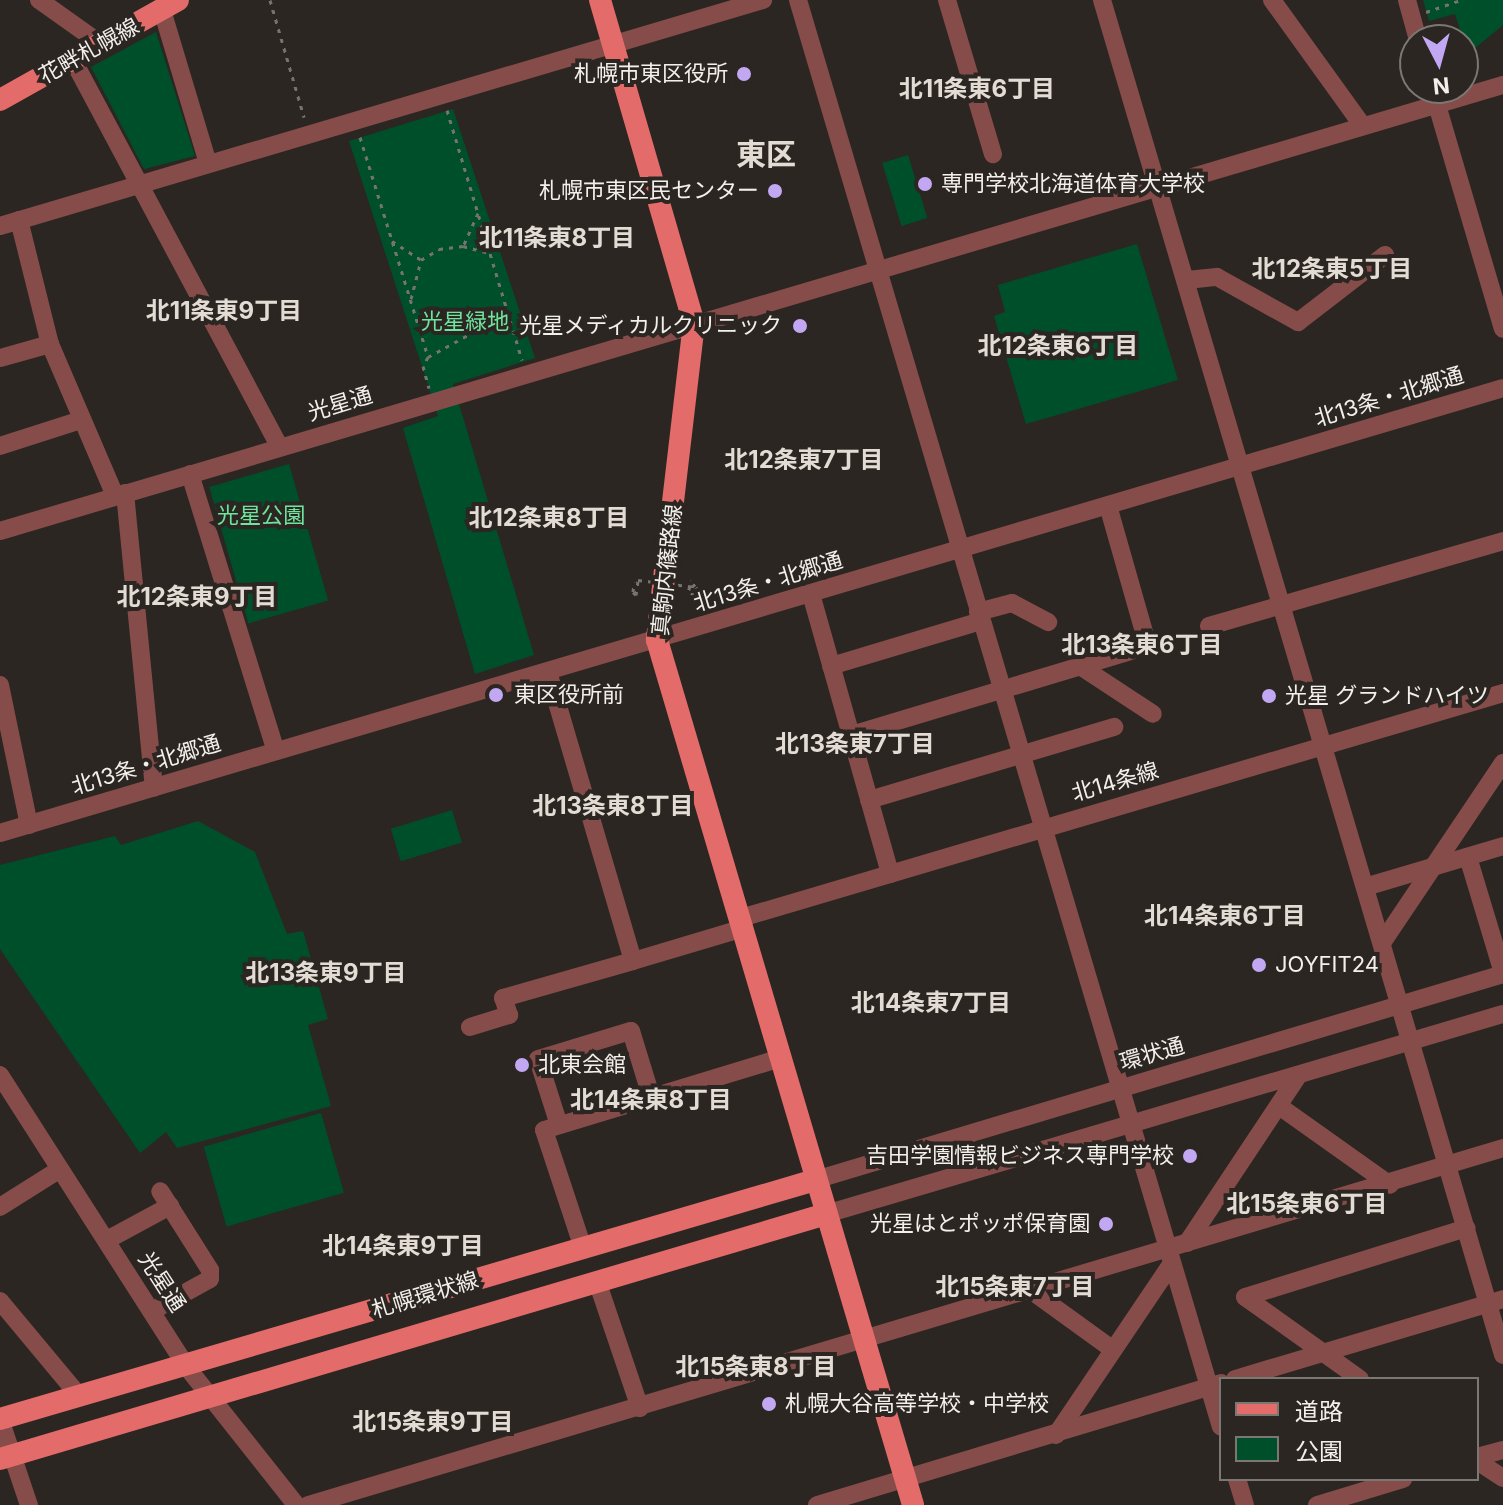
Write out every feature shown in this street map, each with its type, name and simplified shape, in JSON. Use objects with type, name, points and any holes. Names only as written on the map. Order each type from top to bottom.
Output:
[{"type":"main road","name":"真駒内篠路線","points":[[600,0],[694,323],[657,640],[815,1180]]},
{"type":"main road","name":"花畔札幌線","points":[[2,97],[170,5]]},
{"type":"main road","points":[[815,1180],[913,1505]]},
{"type":"main road","name":"札幌環状線","points":[[0,1419],[815,1180]]},
{"type":"main road","name":"札幌環状線","points":[[8,1457],[826,1214]]},
{"type":"street","points":[[39,0],[101,44]]},
{"type":"street","points":[[0,226],[613,47],[763,0]]},
{"type":"street","points":[[798,0],[1131,1126],[1170,1255],[1215,1386],[1219,1413]]},
{"type":"street","points":[[947,0],[993,154]]},
{"type":"street","points":[[1102,0],[1466,1228],[1495,1301],[1503,1355]]},
{"type":"street","points":[[1272,0],[1363,126]]},
{"type":"street","points":[[1407,0],[1414,24]]},
{"type":"street","points":[[170,5],[208,163]]},
{"type":"street","points":[[73,60],[280,447]]},
{"type":"street","name":"光星通","points":[[1479,89],[1503,85]]},
{"type":"street","name":"光星通","points":[[0,531],[1363,126],[1415,104]]},
{"type":"street","points":[[1436,104],[1503,329]]},
{"type":"street","points":[[19,220],[50,344],[81,420],[120,495],[154,788]]},
{"type":"street","points":[[1187,280],[1217,277],[1298,322],[1385,255]]},
{"type":"street","points":[[0,358],[50,344]]},
{"type":"street","name":"北13条・北郷通","points":[[0,833],[1503,388]]},
{"type":"street","points":[[0,446],[81,420]]},
{"type":"street","points":[[190,474],[276,751]]},
{"type":"street","points":[[851,735],[1148,646],[1108,506]]},
{"type":"street","points":[[1209,626],[1503,541]]},
{"type":"street","points":[[811,594],[890,874]]},
{"type":"street","points":[[831,666],[980,617],[1012,603],[1048,622]]},
{"type":"street","points":[[1080,666],[1153,714]]},
{"type":"street","points":[[548,672],[633,961]]},
{"type":"street","points":[[0,685],[29,825]]},
{"type":"street","name":"北14条線","points":[[470,1027],[509,1015],[503,998],[633,961],[890,874],[1503,693]]},
{"type":"street","points":[[869,800],[1114,727]]},
{"type":"street","points":[[1382,943],[1503,763]]},
{"type":"street","points":[[1365,887],[1503,846]]},
{"type":"street","points":[[1468,857],[1503,974]]},
{"type":"street","name":"環状通","points":[[815,1180],[1503,974]]},
{"type":"street","points":[[826,1214],[1503,1014]]},
{"type":"street","points":[[559,1125],[538,1059],[631,1031],[651,1096]]},
{"type":"street","points":[[583,1248],[544,1130],[781,1058]]},
{"type":"street","name":"光星通","points":[[0,1075],[186,1366],[296,1505]]},
{"type":"street","points":[[1187,1243],[1298,1076]]},
{"type":"street","points":[[1279,1106],[1390,1185]]},
{"type":"street","points":[[308,1505],[1029,1289],[1170,1255],[1187,1243],[1390,1185],[1503,1148]]},
{"type":"street","points":[[0,1207],[60,1169]]},
{"type":"street","points":[[107,1240],[165,1199],[210,1270],[210,1279],[152,1311]]},
{"type":"street","points":[[1357,1377],[1245,1297],[1466,1228]]},
{"type":"street","points":[[1056,1435],[1170,1255]]},
{"type":"street","points":[[598,1284],[640,1408]]},
{"type":"street","points":[[1029,1289],[1112,1349]]},
{"type":"street","points":[[0,1301],[80,1397]]},
{"type":"street","points":[[1242,1377],[1495,1301]]},
{"type":"street","points":[[817,1505],[1215,1386]]},
{"type":"street","points":[[0,1419],[8,1457],[29,1505]]},
{"type":"street","points":[[1479,1458],[1503,1450]]},
{"type":"street","points":[[1479,1460],[1503,1478]]},
{"type":"street","points":[[1238,1481],[1245,1505]]},
{"type":"street","points":[[1317,1505],[1396,1481]]},
{"type":"path","points":[[270,0],[305,121]]},
{"type":"path","points":[[1425,12],[1461,0]]},
{"type":"path","points":[[446,107],[522,361]]},
{"type":"path","points":[[358,132],[428,357]]},
{"type":"path","points":[[463,246],[478,213]]},
{"type":"path","points":[[392,241],[421,260]]},
{"type":"path","points":[[411,300],[421,260],[439,249],[463,246],[490,253]]},
{"type":"path","points":[[429,388],[423,366],[428,357],[508,313]]},
{"type":"path","points":[[634,582],[633,592],[636,595],[638,580],[691,588]]},
{"type":"path","points":[[690,580],[691,588]]},
{"type":"path","points":[[691,588],[698,581]]},
{"type":"green space","points":[[1423,0],[1503,0],[1503,25],[1479,45],[1479,24],[1458,24],[1455,14],[1429,21]]},
{"type":"green space","points":[[156,32],[195,156],[144,169],[91,67]]},
{"type":"green space","name":"光星緑地","points":[[453,109],[535,358],[453,384],[534,655],[475,674],[403,428],[438,416],[349,141]]},
{"type":"green space","points":[[908,155],[927,218],[901,226],[882,163]]},
{"type":"green space","points":[[1137,244],[1178,380],[1026,424],[994,316],[1005,312],[998,285]]},
{"type":"green space","name":"光星公園","points":[[289,464],[328,600],[248,623],[209,487]]},
{"type":"green space","points":[[452,810],[462,843],[401,861],[391,829]]},
{"type":"green space","points":[[198,821],[255,852],[287,934],[303,931],[328,1019],[308,1025],[331,1106],[177,1148],[166,1132],[140,1153],[0,949],[0,865],[115,836],[121,845]]},
{"type":"green space","points":[[321,1113],[344,1193],[227,1226],[204,1147]]},
{"type":"place","name":"札幌市東区役所","points":[[744,74]]},
{"type":"place","name":"専門学校北海道体育大学校","points":[[925,184]]},
{"type":"place","name":"札幌市東区民センター","points":[[775,191]]},
{"type":"place","name":"光星メディカルクリニック","points":[[800,326]]},
{"type":"place","name":"東区役所前","points":[[496,695]]},
{"type":"place","name":"光星 グランドハイツ","points":[[1269,696]]},
{"type":"place","name":"JOYFIT24","points":[[1259,965]]},
{"type":"place","name":"北東会館","points":[[522,1065]]},
{"type":"place","name":"吉田学園情報ビジネス専門学校","points":[[1190,1156]]},
{"type":"place","name":"光星はとポッポ保育園","points":[[1106,1224]]},
{"type":"place","name":"札幌大谷高等学校・中学校","points":[[769,1404]]},
{"type":"district","name":"北11条東6丁目","points":[[977,89]]},
{"type":"district","name":"東区","points":[[766,154]]},
{"type":"district","name":"北11条東8丁目","points":[[557,238]]},
{"type":"district","name":"北12条東5丁目","points":[[1332,269]]},
{"type":"district","name":"北11条東9丁目","points":[[224,311]]},
{"type":"district","name":"北12条東6丁目","points":[[1058,346]]},
{"type":"district","name":"北12条東7丁目","points":[[804,460]]},
{"type":"district","name":"北12条東8丁目","points":[[549,518]]},
{"type":"district","name":"北12条東9丁目","points":[[197,597]]},
{"type":"district","name":"北13条東6丁目","points":[[1142,645]]},
{"type":"district","name":"北13条東7丁目","points":[[855,744]]},
{"type":"district","name":"北13条東8丁目","points":[[613,806]]},
{"type":"district","name":"北14条東6丁目","points":[[1225,916]]},
{"type":"district","name":"北13条東9丁目","points":[[326,973]]},
{"type":"district","name":"北14条東7丁目","points":[[931,1003]]},
{"type":"district","name":"北14条東8丁目","points":[[651,1100]]},
{"type":"district","name":"北15条東6丁目","points":[[1307,1204]]},
{"type":"district","name":"北14条東9丁目","points":[[403,1246]]},
{"type":"district","name":"北15条東7丁目","points":[[1015,1287]]},
{"type":"district","name":"北15条東8丁目","points":[[756,1367]]},
{"type":"district","name":"北15条東9丁目","points":[[433,1422]]}]
